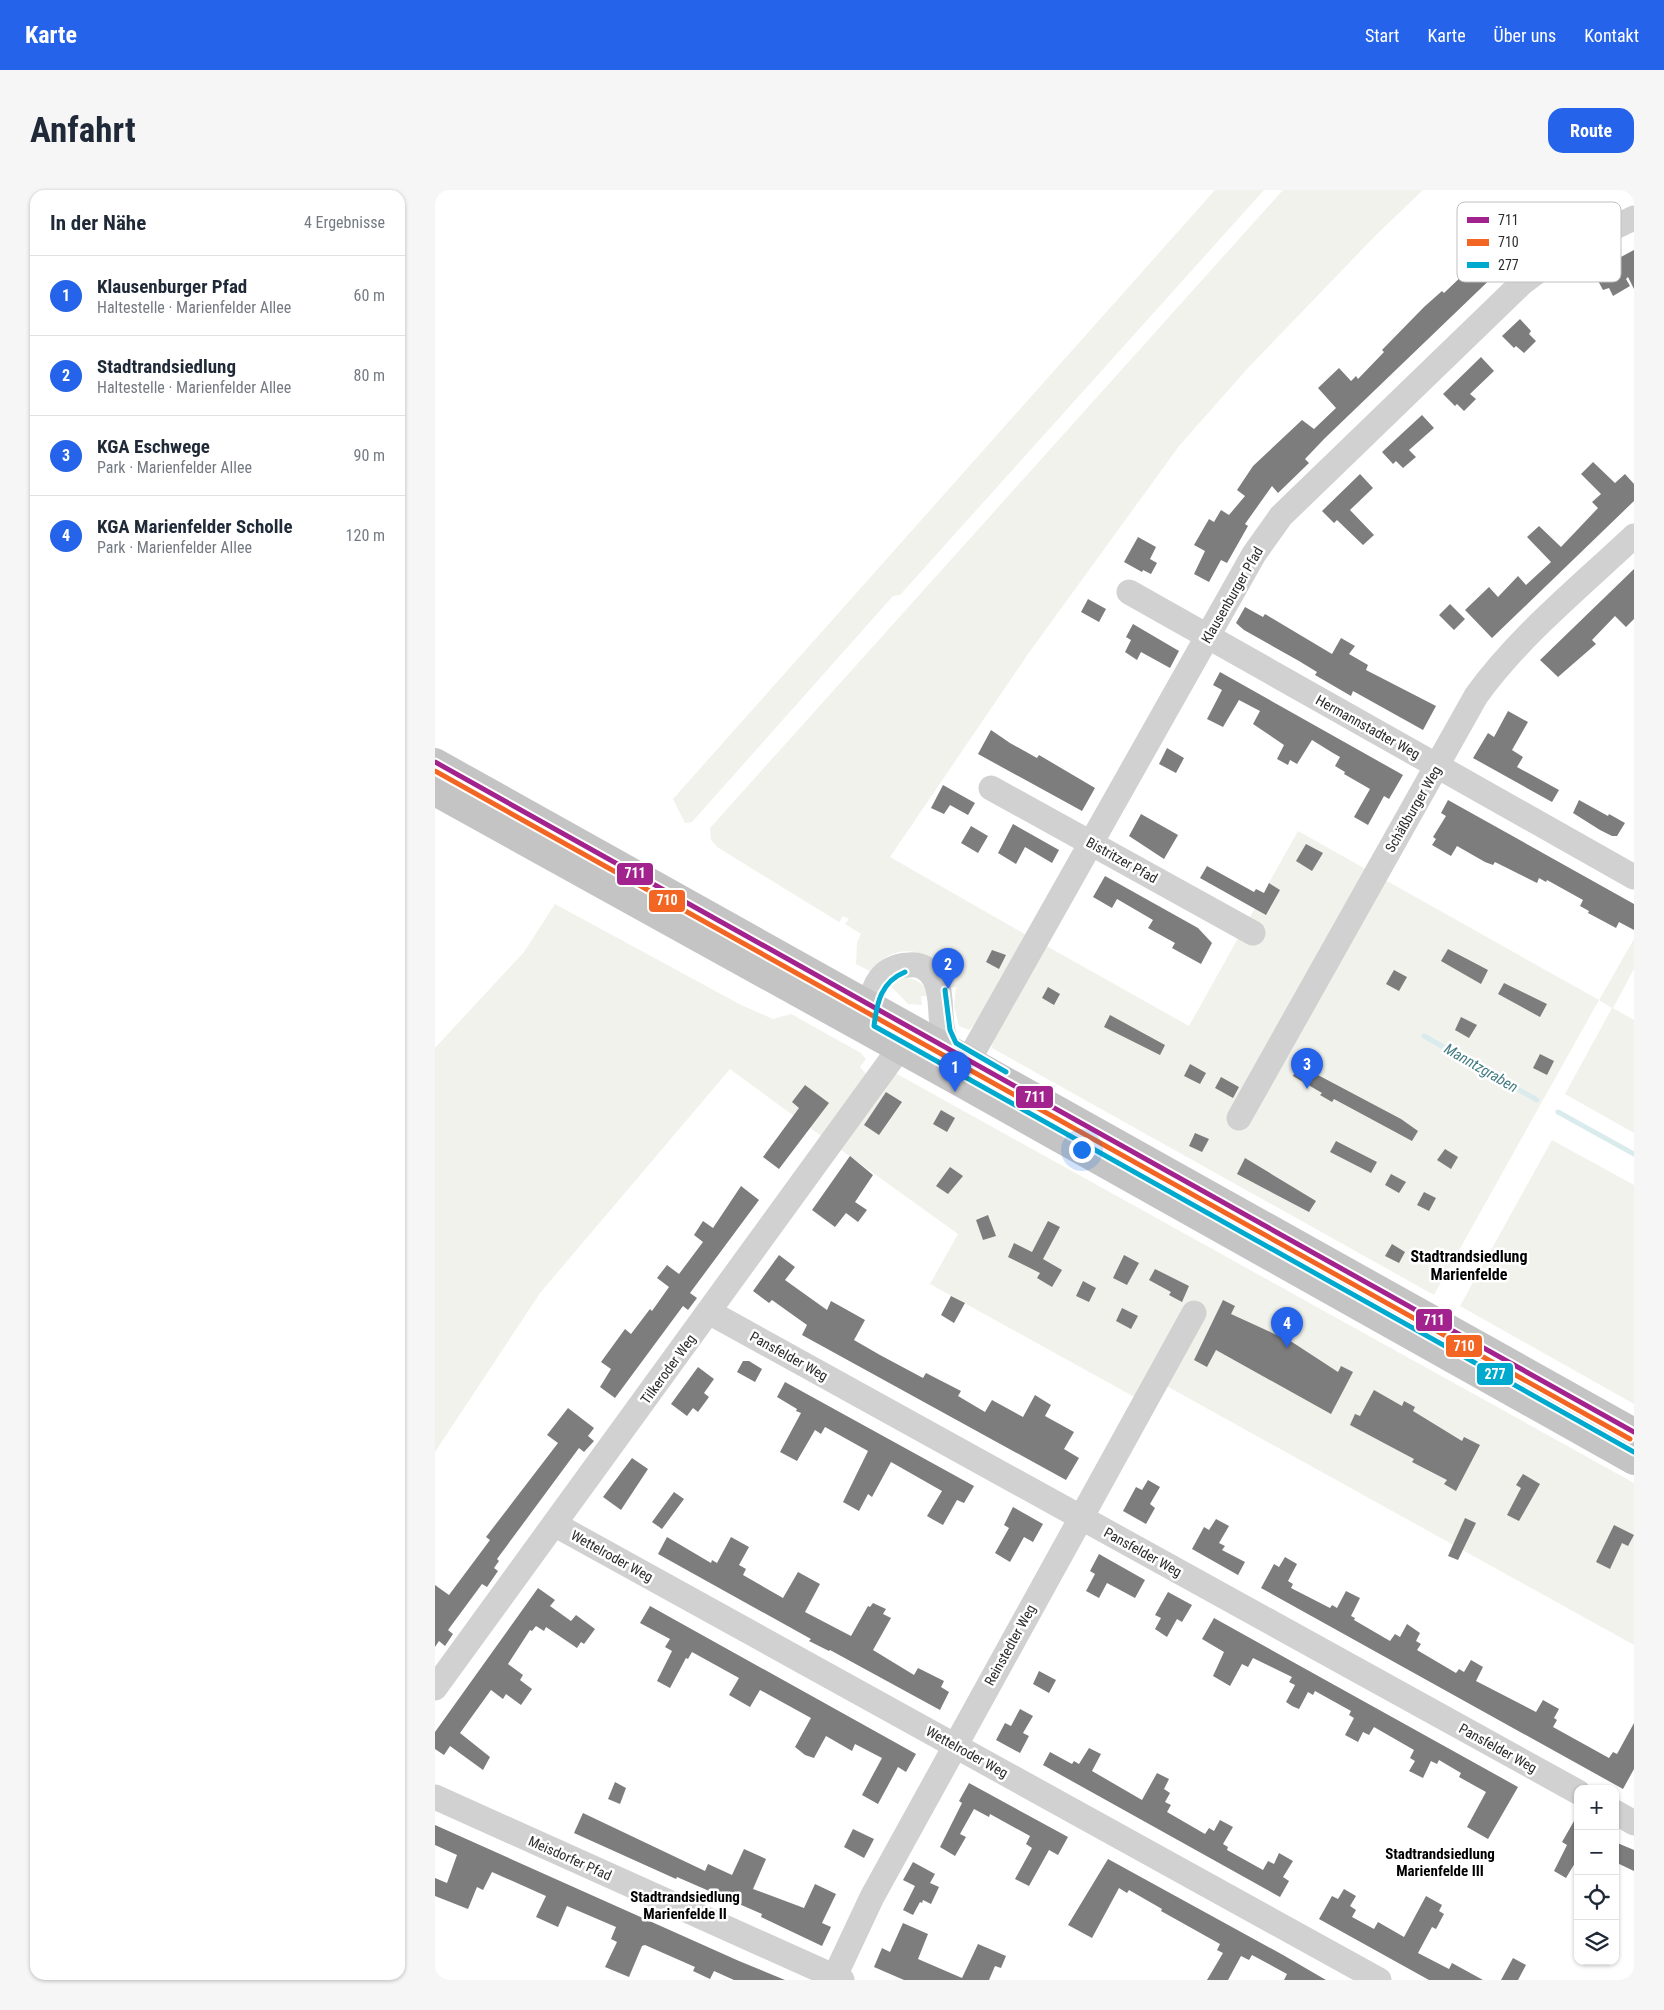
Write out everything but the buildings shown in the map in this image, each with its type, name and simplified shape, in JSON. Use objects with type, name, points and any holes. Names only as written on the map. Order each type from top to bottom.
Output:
[{"type":"main road","points":[[435,762],[869,1004],[905,1038]]},
{"type":"main road","points":[[435,792],[772,980],[866,1030],[905,1038],[958,1063],[1634,1432]]},
{"type":"main road","points":[[958,1063],[1634,1461]]},
{"type":"street","name":"Klausenburger Pfad","points":[[1621,224],[1634,218]]},
{"type":"street","name":"Klausenburger Pfad","points":[[958,1063],[1091,842],[1254,554],[1281,516],[1522,282]]},
{"type":"street","name":"Schäßburger Weg","points":[[1239,1118],[1477,696],[1499,667],[1634,536]]},
{"type":"street","name":"Hermannstadter Weg","points":[[1129,592],[1634,877]]},
{"type":"street","name":"Bistritzer Pfad","points":[[991,788],[1253,933]]},
{"type":"street","points":[[866,1030],[869,1004],[876,984],[890,968],[916,964],[928,969],[935,980],[943,1032],[958,1063]]},
{"type":"street","name":"Tilkeroder Weg","points":[[435,1688],[709,1312],[905,1038]]},
{"type":"street","name":"Pansfelder Weg","points":[[709,1312],[1574,1790]]},
{"type":"street","name":"Reinstedter Weg","points":[[837,1979],[872,1897],[954,1745],[1194,1313]]},
{"type":"street","name":"Wettelroder Weg","points":[[554,1524],[1379,1980]]},
{"type":"street","name":"Meisdorfer Pfad","points":[[435,1797],[837,1979]]},
{"type":"street","points":[[1619,1814],[1634,1823]]},
{"type":"shaded area","points":[[1215,190],[1264,190],[900,595],[893,596],[692,822],[685,823],[673,799]]},
{"type":"shaded area","points":[[1283,190],[1423,190],[1375,236],[1247,369],[1179,446],[1028,654],[890,857],[1030,937],[969,1030],[959,1026],[954,1006],[956,987],[946,988],[926,955],[910,951],[896,953],[883,960],[872,972],[856,964],[857,942],[861,934],[845,924],[849,919],[843,916],[839,922],[717,847],[711,840],[710,828]]},
{"type":"shaded area","points":[[1298,831],[1599,1000],[1434,1295],[992,1048],[993,1038],[1043,944],[1189,1026]]},
{"type":"shaded area","points":[[555,904],[741,1005],[773,1019],[791,1014],[861,1053],[866,1059],[860,1067],[867,1075],[824,1138],[730,1069],[540,1293],[435,1452],[435,1048],[524,952]]},
{"type":"shaded area","points":[[1634,939],[1634,969],[1613,1008],[1634,1020],[1634,1133],[1565,1094],[1612,1008],[1599,1000]]},
{"type":"shaded area","points":[[900,979],[915,980],[924,986],[928,992],[930,996],[921,996],[922,1005],[908,1004],[890,985]]},
{"type":"shaded area","points":[[897,1074],[1634,1483],[1634,1645],[1163,1384],[1138,1399],[930,1284],[958,1234],[837,1147],[888,1076]]},
{"type":"shaded area","points":[[1552,1140],[1634,1185],[1634,1404],[1460,1306]]},
{"type":"waterway","name":"Manntzgraben","points":[[1424,1036],[1537,1100]]},
{"type":"waterway","name":"Manntzgraben","points":[[1558,1112],[1634,1154]]},
{"type":"transit line","name":"711","points":[[435,762],[1634,1432]]},
{"type":"transit line","name":"710","points":[[435,771],[1630,1439]]},
{"type":"transit line","name":"277","points":[[905,972],[890,981],[885,987],[879,1001],[874,1026],[1634,1452]]},
{"type":"transit line","name":"277","points":[[945,990],[950,1030],[956,1043],[1006,1072]]},
{"type":"place","name":"Stadtrandsiedlung","points":[[948,989]]},
{"type":"place","name":"KGA Eschwege","points":[[1307,1089]]},
{"type":"place","name":"Klausenburger Pfad","points":[[955,1092]]},
{"type":"place","name":"KGA Marienfelder Scholle","points":[[1287,1348]]},
{"type":"district","name":"Stadtrandsiedlung Marienfelde","points":[[1469,1265]]},
{"type":"district","name":"Stadtrandsiedlung Marienfelde III","points":[[1440,1862]]},
{"type":"district","name":"Stadtrandsiedlung Marienfelde II","points":[[685,1906]]}]
